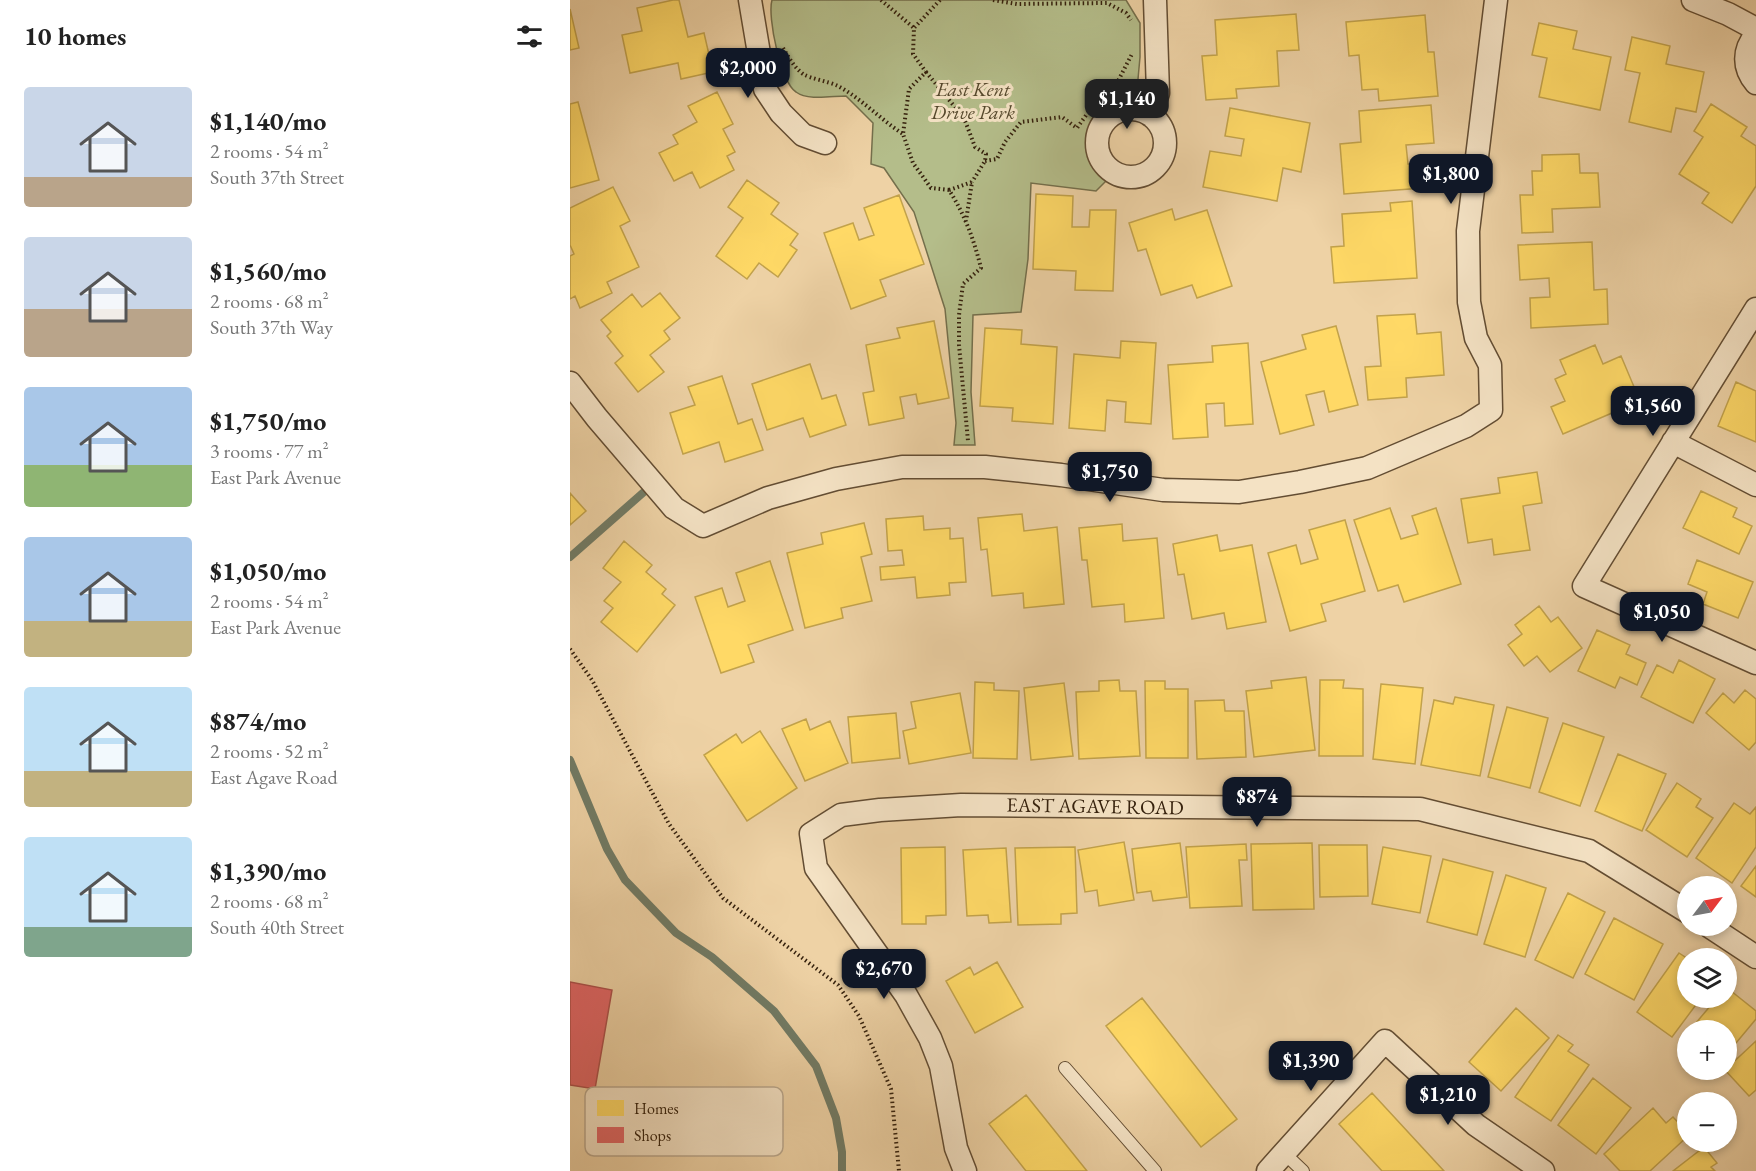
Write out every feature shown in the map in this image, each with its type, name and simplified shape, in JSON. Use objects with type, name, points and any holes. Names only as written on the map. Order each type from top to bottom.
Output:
[{"type":"street","points":[[750,0],[765,89],[781,113],[803,135],[825,144]]},
{"type":"street","points":[[1150,115],[1158,93],[1155,0]]},
{"type":"street","points":[[570,383],[674,508],[703,526],[768,498],[836,479],[902,467],[985,467],[1061,475],[1163,490],[1239,492],[1367,468],[1466,426],[1491,410],[1490,365],[1476,338],[1469,302],[1468,231],[1496,0]]},
{"type":"street","points":[[1693,0],[1728,14],[1756,29]]},
{"type":"street","points":[[1756,35],[1748,46],[1746,56],[1747,67],[1756,83]]},
{"type":"street","points":[[1756,309],[1584,586],[1756,663]]},
{"type":"street","points":[[1673,442],[1756,485]]},
{"type":"street","name":"EAST AGAVE ROAD","points":[[965,1171],[956,1148],[941,1066],[930,1038],[906,995],[816,868],[811,834],[841,815],[961,805],[1420,809],[1589,851],[1677,905]]},
{"type":"street","points":[[1724,936],[1756,957]]},
{"type":"street","points":[[1268,1171],[1385,1041],[1476,1125],[1543,1171]]},
{"type":"lane","points":[[1065,1068],[1155,1171]]},
{"type":"lane","points":[[1284,1152],[1303,1171]]},
{"type":"path","points":[[881,0],[914,28]]},
{"type":"path","points":[[940,0],[914,28],[913,54],[964,118],[975,147],[986,154],[985,161],[972,182],[966,222]]},
{"type":"path","points":[[993,0],[1036,4],[1107,3],[1126,13],[1134,23]]},
{"type":"path","points":[[780,41],[792,63],[805,76],[826,80],[840,87],[862,101],[882,121],[903,134]]},
{"type":"path","points":[[985,161],[997,159],[1005,142],[1021,122],[1062,117],[1077,128],[1094,104],[1117,83],[1132,54],[1132,44]]},
{"type":"path","points":[[926,72],[909,88],[903,134],[913,163],[931,188],[949,190],[972,182]]},
{"type":"path","points":[[949,190],[973,237],[981,268],[963,284],[959,315],[959,345],[968,441]]},
{"type":"path","points":[[570,649],[592,680],[669,824],[723,898],[838,985],[859,1016],[891,1089],[899,1171]]},
{"type":"green space","name":"East Kent Drive Park","points":[[772,0],[1126,0],[1140,23],[1137,90],[1100,114],[1087,141],[1094,164],[1107,180],[1096,191],[1031,183],[1028,259],[1021,312],[973,315],[971,392],[975,445],[954,445],[956,423],[945,309],[914,212],[884,168],[871,164],[873,123],[846,96],[801,95],[790,86],[776,49]]},
{"type":"building: Homes","points":[[679,0],[688,37],[704,33],[713,72],[681,79],[678,63],[630,73],[622,35],[642,31],[637,8]]},
{"type":"building: Homes","points":[[570,9],[579,48],[570,50]]},
{"type":"building: Homes","points":[[1296,14],[1299,50],[1277,51],[1279,86],[1236,89],[1237,98],[1206,100],[1202,56],[1217,55],[1215,20]]},
{"type":"building: Homes","points":[[1425,15],[1428,52],[1434,52],[1438,96],[1379,101],[1378,89],[1362,90],[1359,55],[1349,56],[1346,22]]},
{"type":"building: Homes","points":[[1539,23],[1577,31],[1573,49],[1611,57],[1600,110],[1539,97],[1547,58],[1532,55]]},
{"type":"building: Homes","points":[[1632,37],[1670,46],[1666,64],[1704,72],[1696,112],[1676,108],[1671,132],[1629,122],[1640,73],[1625,70]]},
{"type":"building: Homes","points":[[717,92],[733,124],[723,129],[735,152],[727,156],[734,170],[700,188],[692,172],[674,181],[659,153],[678,144],[673,135],[697,122],[688,106]]},
{"type":"building: Homes","points":[[578,102],[599,180],[570,188],[570,104]]},
{"type":"building: Homes","points":[[1711,104],[1747,127],[1741,136],[1756,146],[1756,186],[1732,223],[1702,203],[1709,193],[1679,174],[1703,137],[1694,131]]},
{"type":"building: Homes","points":[[1431,105],[1434,143],[1406,145],[1408,164],[1421,163],[1423,188],[1344,194],[1340,144],[1361,142],[1359,111]]},
{"type":"building: Homes","points":[[1230,108],[1310,123],[1301,172],[1283,168],[1277,201],[1203,187],[1210,151],[1241,156],[1244,139],[1225,136]]},
{"type":"building: Homes","points":[[1579,154],[1580,173],[1598,173],[1600,207],[1552,209],[1553,232],[1522,233],[1520,195],[1533,195],[1532,171],[1542,171],[1542,155]]},
{"type":"building: Homes","points":[[747,180],[779,203],[771,214],[798,234],[790,245],[797,250],[778,277],[759,263],[747,279],[716,256],[743,218],[728,207]]},
{"type":"building: Homes","points":[[613,187],[630,221],[620,226],[639,267],[607,282],[612,293],[580,308],[575,296],[570,299],[570,256],[574,254],[570,245],[570,208]]},
{"type":"building: Homes","points":[[1036,194],[1073,196],[1072,227],[1089,227],[1090,210],[1116,210],[1113,291],[1075,290],[1076,271],[1033,269]]},
{"type":"building: Homes","points":[[899,195],[924,264],[880,280],[886,296],[851,309],[824,233],[853,223],[859,240],[874,235],[864,208]]},
{"type":"building: Homes","points":[[1412,201],[1417,278],[1334,283],[1331,247],[1344,246],[1342,214],[1391,211],[1390,203]]},
{"type":"building: Homes","points":[[1172,209],[1175,220],[1207,210],[1232,286],[1197,298],[1192,285],[1161,295],[1146,249],[1138,251],[1129,223]]},
{"type":"building: Homes","points":[[1592,242],[1594,290],[1607,289],[1608,324],[1531,328],[1530,298],[1550,297],[1549,278],[1520,280],[1518,245]]},
{"type":"building: Homes","points":[[660,293],[680,318],[664,331],[670,339],[650,355],[664,372],[638,392],[615,363],[623,356],[607,336],[611,332],[601,320],[632,294],[642,307]]},
{"type":"building: Homes","points":[[1415,314],[1417,334],[1441,332],[1444,375],[1406,378],[1407,397],[1368,400],[1365,367],[1381,366],[1377,316]]},
{"type":"building: Homes","points":[[934,321],[949,398],[918,404],[916,394],[900,397],[904,418],[869,425],[863,393],[874,391],[866,345],[900,338],[897,328]]},
{"type":"building: Homes","points":[[1336,326],[1358,405],[1329,412],[1324,391],[1306,395],[1314,425],[1280,434],[1261,362],[1306,349],[1302,335]]},
{"type":"building: Homes","points":[[985,328],[1022,330],[1021,344],[1057,347],[1053,424],[1012,421],[1013,408],[980,406]]},
{"type":"building: Homes","points":[[1121,341],[1156,343],[1151,424],[1125,422],[1126,402],[1107,400],[1105,431],[1069,428],[1074,354],[1120,358]]},
{"type":"building: Homes","points":[[1248,343],[1253,424],[1225,426],[1224,403],[1206,404],[1208,437],[1173,439],[1168,365],[1213,362],[1212,346]]},
{"type":"building: Homes","points":[[1595,345],[1603,364],[1621,356],[1640,401],[1563,434],[1551,407],[1565,401],[1555,379],[1566,374],[1560,360]]},
{"type":"building: Homes","points":[[810,364],[822,399],[836,395],[846,425],[810,437],[803,418],[767,430],[752,384]]},
{"type":"building: Homes","points":[[722,376],[738,424],[752,419],[763,450],[725,462],[719,442],[683,454],[670,413],[695,405],[688,387]]},
{"type":"building: Homes","points":[[1736,382],[1756,391],[1756,442],[1718,426]]},
{"type":"building: Homes","points":[[1537,472],[1542,503],[1523,506],[1530,550],[1494,555],[1492,539],[1468,543],[1461,499],[1500,493],[1498,478]]},
{"type":"building: Homes","points":[[1701,491],[1737,508],[1733,517],[1752,526],[1739,554],[1683,528]]},
{"type":"building: Homes","points":[[570,493],[586,511],[570,525]]},
{"type":"building: Homes","points":[[1390,508],[1401,539],[1418,534],[1412,516],[1436,508],[1461,584],[1404,602],[1398,585],[1378,591],[1354,520]]},
{"type":"building: Homes","points":[[1022,514],[1024,531],[1057,527],[1064,604],[1024,608],[1023,593],[992,596],[987,549],[981,550],[978,518]]},
{"type":"building: Homes","points":[[923,516],[924,530],[950,528],[950,539],[963,538],[966,582],[949,583],[950,595],[917,598],[915,577],[881,580],[880,567],[904,565],[902,550],[888,551],[886,519]]},
{"type":"building: Homes","points":[[1345,520],[1365,591],[1321,604],[1326,621],[1290,631],[1268,553],[1296,545],[1301,564],[1318,559],[1309,530]]},
{"type":"building: Homes","points":[[864,523],[872,554],[861,557],[872,601],[841,608],[843,618],[805,628],[787,553],[823,544],[821,533]]},
{"type":"building: Homes","points":[[1122,524],[1123,541],[1157,538],[1164,618],[1125,622],[1124,604],[1092,607],[1087,560],[1082,560],[1079,528]]},
{"type":"building: Homes","points":[[1217,535],[1220,551],[1252,545],[1266,622],[1227,629],[1224,613],[1192,619],[1184,574],[1178,575],[1173,544]]},
{"type":"building: Homes","points":[[624,541],[652,565],[646,572],[666,589],[662,594],[675,605],[637,652],[601,622],[613,608],[604,601],[621,582],[603,568]]},
{"type":"building: Homes","points":[[1697,560],[1753,582],[1738,618],[1703,604],[1707,592],[1688,584]]},
{"type":"building: Homes","points":[[770,561],[793,630],[748,645],[754,662],[721,673],[695,597],[722,588],[728,607],[745,601],[736,573]]},
{"type":"building: Homes","points":[[1539,606],[1551,622],[1558,617],[1582,648],[1550,672],[1537,656],[1524,666],[1508,645],[1522,634],[1515,625]]},
{"type":"building: Homes","points":[[1597,630],[1630,645],[1626,654],[1646,663],[1637,685],[1620,677],[1615,688],[1578,671]]},
{"type":"building: Homes","points":[[1679,660],[1715,679],[1693,723],[1641,697],[1657,665],[1673,673]]},
{"type":"building: Homes","points":[[1306,677],[1315,750],[1254,757],[1246,691],[1272,688],[1271,681]]},
{"type":"building: Homes","points":[[1119,680],[1120,691],[1136,691],[1140,756],[1079,759],[1076,692],[1099,691],[1099,681]]},
{"type":"building: Homes","points":[[1320,680],[1344,680],[1343,688],[1363,689],[1363,756],[1319,756]]},
{"type":"building: Homes","points":[[1145,681],[1165,681],[1165,689],[1188,689],[1188,758],[1146,758]]},
{"type":"building: Homes","points":[[975,682],[994,683],[994,690],[1019,691],[1017,759],[973,758]]},
{"type":"building: Homes","points":[[1064,683],[1073,756],[1031,760],[1024,688]]},
{"type":"building: Homes","points":[[1381,684],[1423,688],[1415,764],[1373,759]]},
{"type":"building: Homes","points":[[1745,690],[1756,699],[1756,742],[1749,750],[1706,713],[1723,693],[1734,703]]},
{"type":"building: Homes","points":[[960,693],[971,753],[909,764],[903,731],[916,728],[911,702]]},
{"type":"building: Homes","points":[[1455,697],[1494,705],[1480,776],[1421,765],[1434,700],[1453,704]]},
{"type":"building: Homes","points":[[1224,700],[1225,711],[1244,711],[1246,757],[1197,759],[1195,701]]},
{"type":"building: Homes","points":[[1507,707],[1548,718],[1530,788],[1488,777]]},
{"type":"building: Homes","points":[[896,713],[900,758],[852,763],[848,717]]},
{"type":"building: Homes","points":[[806,719],[810,730],[830,721],[848,763],[805,781],[782,729]]},
{"type":"building: Homes","points":[[1563,723],[1604,737],[1580,806],[1539,792]]},
{"type":"building: Homes","points":[[760,731],[797,788],[747,821],[704,755],[736,734],[742,743]]},
{"type":"building: Homes","points":[[1618,754],[1666,774],[1642,831],[1595,811]]},
{"type":"building: Homes","points":[[1677,783],[1701,799],[1696,807],[1713,818],[1687,857],[1646,830]]},
{"type":"building: Homes","points":[[1734,803],[1750,814],[1756,807],[1756,847],[1737,876],[1722,876],[1696,858]]},
{"type":"building: Homes","points":[[1124,842],[1134,900],[1099,906],[1097,890],[1085,892],[1078,850]]},
{"type":"building: Homes","points":[[1180,843],[1187,897],[1153,901],[1151,891],[1137,893],[1132,849]]},
{"type":"building: Homes","points":[[1312,843],[1314,909],[1253,910],[1251,844]]},
{"type":"building: Homes","points":[[1246,844],[1247,860],[1239,860],[1242,906],[1190,908],[1186,847]]},
{"type":"building: Homes","points":[[1319,845],[1367,845],[1368,896],[1320,897]]},
{"type":"building: Homes","points":[[945,847],[946,915],[926,916],[926,924],[902,924],[901,848]]},
{"type":"building: Homes","points":[[1075,847],[1077,913],[1061,914],[1061,924],[1018,925],[1015,848]]},
{"type":"building: Homes","points":[[1383,847],[1431,856],[1420,913],[1372,904]]},
{"type":"building: Homes","points":[[1006,848],[1011,922],[989,923],[988,915],[967,916],[963,850]]},
{"type":"building: Homes","points":[[1443,859],[1493,872],[1477,935],[1427,922]]},
{"type":"building: Homes","points":[[1756,866],[1756,897],[1741,886]]},
{"type":"building: Homes","points":[[1506,875],[1546,888],[1525,957],[1484,944]]},
{"type":"building: Homes","points":[[1568,893],[1605,912],[1573,978],[1535,960]]},
{"type":"building: Homes","points":[[1614,918],[1663,944],[1634,1000],[1585,974]]},
{"type":"building: Homes","points":[[1677,956],[1677,1008],[1694,1008],[1685,1020],[1677,1020],[1677,1030],[1672,1037],[1637,1012]]},
{"type":"building: Homes","points":[[997,962],[1023,1007],[975,1033],[946,981],[970,967],[974,975]]},
{"type":"building: Homes","points":[[1737,996],[1756,1011],[1756,1019],[1737,1042],[1737,1020],[1698,1020],[1709,1008],[1737,1008]]},
{"type":"building: Homes","points":[[1142,998],[1237,1119],[1201,1147],[1106,1026]]},
{"type":"building: Homes","points":[[1516,1008],[1549,1038],[1501,1091],[1469,1062]]},
{"type":"building: Homes","points":[[1558,1035],[1573,1045],[1568,1051],[1589,1065],[1551,1121],[1515,1097]]},
{"type":"building: Homes","points":[[1756,1041],[1756,1090],[1749,1096],[1734,1080],[1737,1080],[1737,1059]]},
{"type":"building: Homes","points":[[1593,1078],[1631,1108],[1596,1154],[1558,1125]]},
{"type":"building: Homes","points":[[1372,1093],[1444,1171],[1382,1171],[1339,1124]]},
{"type":"building: Homes","points":[[1026,1095],[1087,1171],[1026,1171],[989,1124]]},
{"type":"building: Homes","points":[[1653,1108],[1666,1123],[1673,1117],[1677,1121],[1677,1146],[1650,1171],[1620,1171],[1604,1154]]},
{"type":"building: Homes","points":[[1698,1152],[1708,1152],[1717,1163],[1711,1167],[1715,1171],[1673,1171]]},
{"type":"building: Shops","points":[[570,982],[612,990],[595,1087],[570,1085]]},
{"type":"waterway","points":[[570,557],[653,484]]},
{"type":"waterway","points":[[570,760],[607,849],[625,880],[676,933],[712,957],[774,1011],[816,1066],[836,1118],[842,1152],[842,1171]]}]
